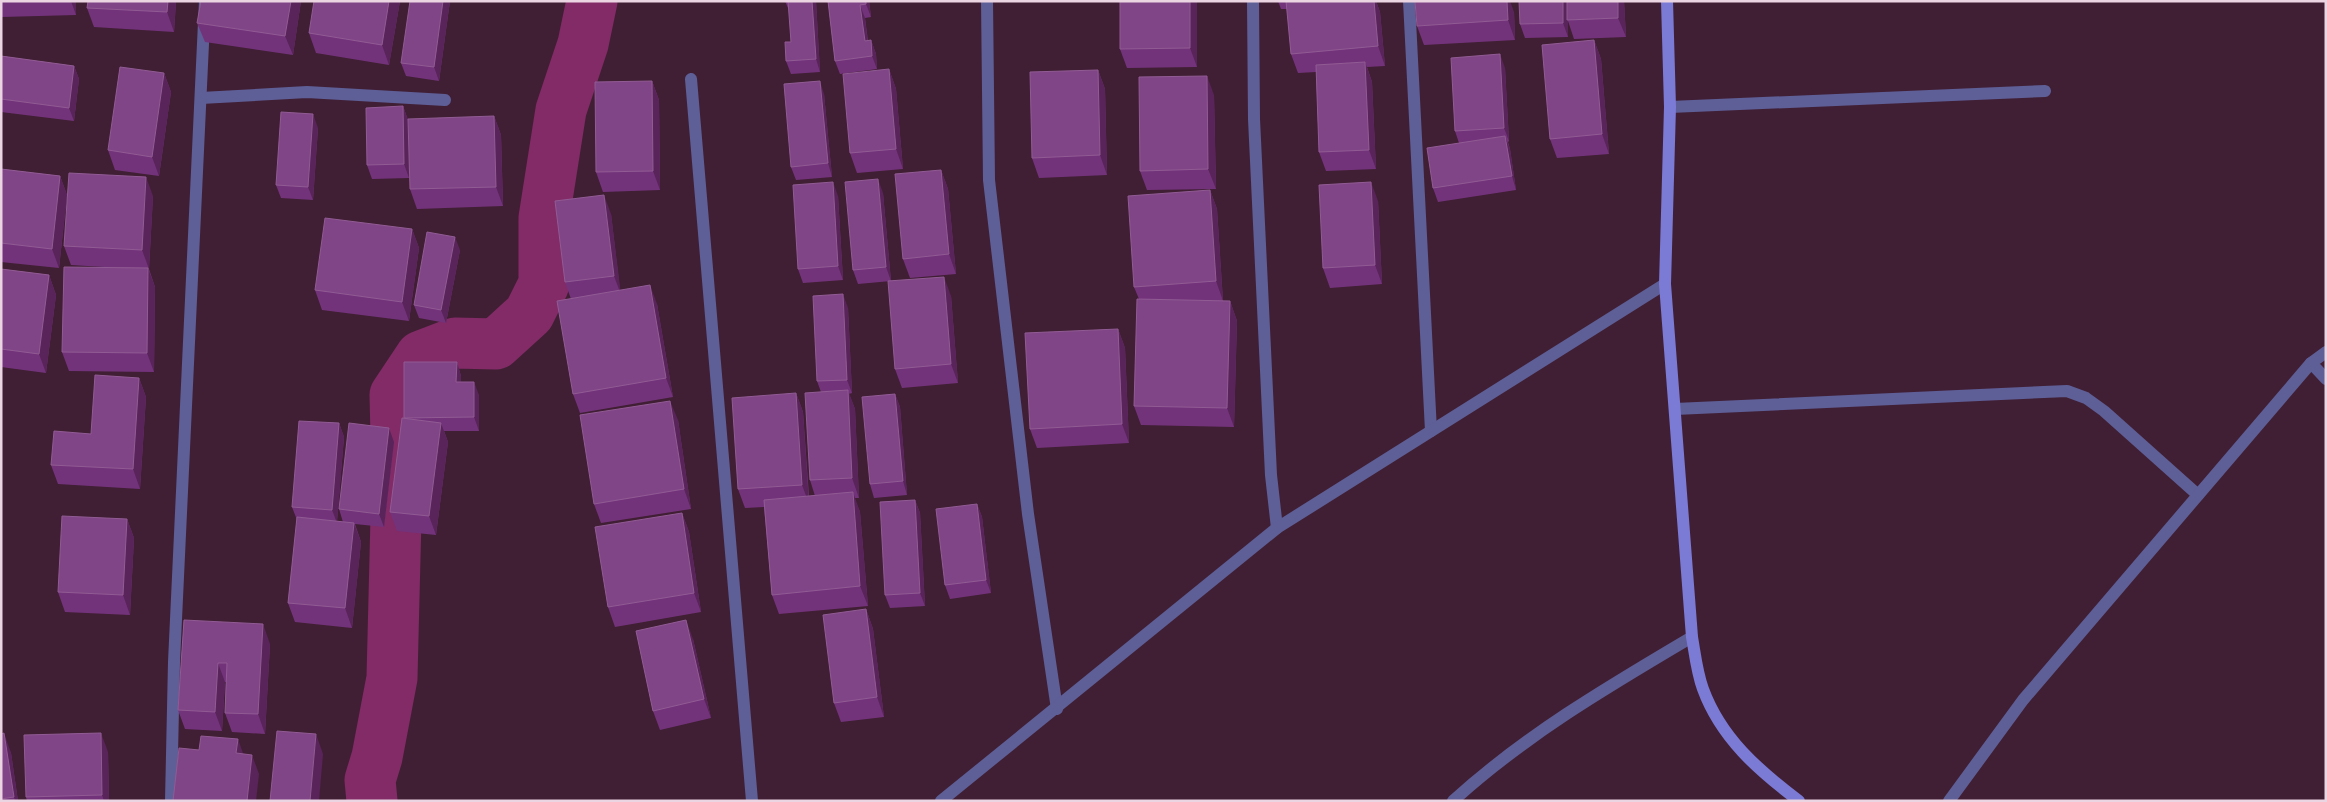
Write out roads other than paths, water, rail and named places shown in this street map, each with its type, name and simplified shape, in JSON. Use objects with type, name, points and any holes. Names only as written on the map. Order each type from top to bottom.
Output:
[{"type":"street","points":[[171,801],[175,652],[205,1]]},
{"type":"street","points":[[987,1],[989,180],[1028,514],[1057,709]]},
{"type":"street","points":[[1253,1],[1255,139],[1271,475],[1278,528]]},
{"type":"street","points":[[1409,1],[1432,431]]},
{"type":"street","points":[[1667,1],[1670,107],[1665,284],[1692,637],[1703,689],[1725,732],[1761,773],[1799,801]]},
{"type":"street","points":[[691,79],[752,801]]},
{"type":"street","points":[[1670,107],[2045,91]]},
{"type":"street","points":[[201,98],[307,92],[445,100]]},
{"type":"street","points":[[942,801],[1278,528],[1665,284]]},
{"type":"street","points":[[1949,801],[2023,700],[2311,362],[2326,352]]},
{"type":"street","points":[[2311,362],[2326,379]]},
{"type":"street","points":[[1675,408],[2067,391],[2086,398],[2104,411],[2198,495]]},
{"type":"street","points":[[1453,801],[1497,763],[1618,681],[1692,637]]},
{"type":"waterway","points":[[372,801],[370,780],[377,757],[392,678],[397,477],[395,395],[421,356],[455,343],[496,344],[529,314],[544,284],[544,218],[561,110],[583,44],[592,1]]}]
